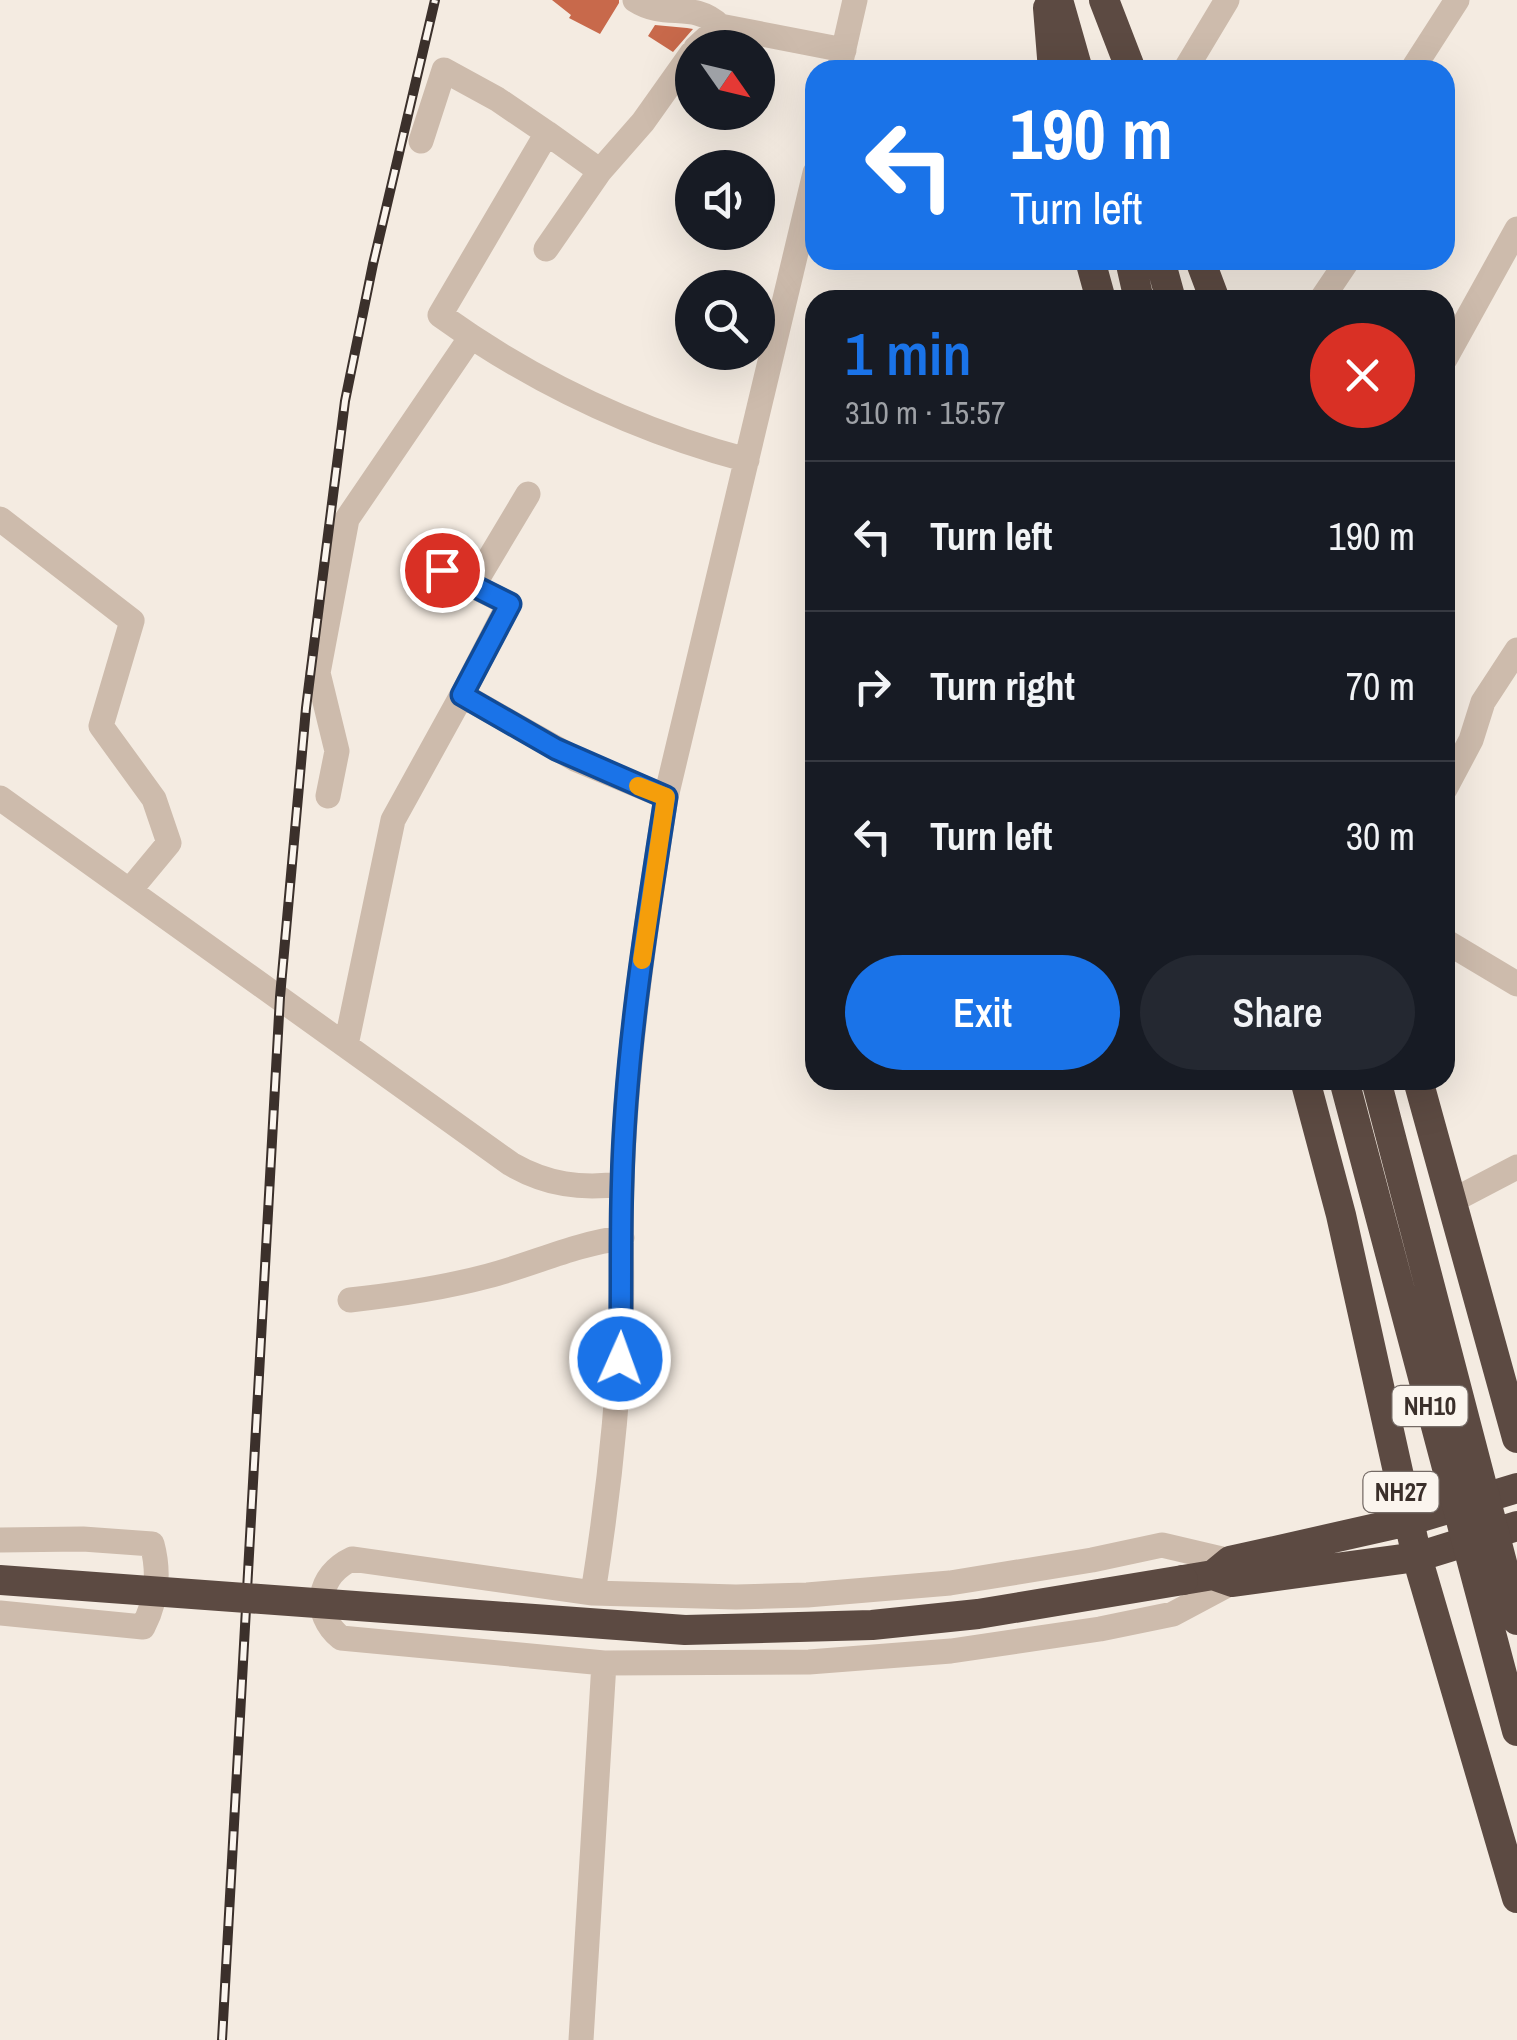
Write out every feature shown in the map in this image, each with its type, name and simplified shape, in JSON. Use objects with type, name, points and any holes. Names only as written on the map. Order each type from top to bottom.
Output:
[{"type":"highway","points":[[1048,0],[1052,60]]},
{"type":"highway","points":[[1058,0],[1075,60]]},
{"type":"highway","points":[[1090,0],[1106,60]]},
{"type":"highway","points":[[1104,0],[1127,60]]},
{"type":"highway","name":"NH27","points":[[1308,1090],[1341,1215],[1417,1557],[1517,1898]]},
{"type":"highway","name":"NH10","points":[[1347,1090],[1517,1731]]},
{"type":"highway","name":"NH10","points":[[1379,1090],[1517,1620]]},
{"type":"highway","points":[[1421,1090],[1517,1438]]},
{"type":"highway","points":[[1215,1574],[1517,1488]]},
{"type":"highway","points":[[0,1580],[685,1630],[890,1623],[978,1614],[1215,1574],[1417,1557],[1517,1526]]},
{"type":"street","points":[[635,0],[652,8],[676,2],[696,4],[711,13],[720,26],[842,60],[855,0]]},
{"type":"street","points":[[1191,60],[1227,0]]},
{"type":"street","points":[[1418,60],[1457,0]]},
{"type":"street","points":[[716,30],[720,26]]},
{"type":"street","points":[[421,141],[444,70],[497,99],[600,171]]},
{"type":"street","points":[[546,249],[600,171],[643,122],[675,77]]},
{"type":"street","points":[[547,134],[440,315],[524,371],[610,415],[747,460]]},
{"type":"street","points":[[593,1593],[618,1394],[622,1184],[638,994],[666,797],[805,215]]},
{"type":"street","points":[[1455,341],[1517,229]]},
{"type":"street","points":[[328,796],[337,752],[318,673],[347,518],[471,337]]},
{"type":"street","points":[[473,586],[528,494]]},
{"type":"street","points":[[0,519],[132,621],[101,726],[154,800],[170,843],[130,890]]},
{"type":"street","points":[[346,1045],[393,820],[510,604],[442,570]]},
{"type":"street","points":[[1455,770],[1471,740],[1482,702],[1517,650]]},
{"type":"street","points":[[462,695],[578,760],[666,797]]},
{"type":"street","points":[[0,798],[529,1174],[567,1186],[622,1184]]},
{"type":"street","points":[[1455,947],[1515,978]]},
{"type":"street","points":[[1452,1201],[1517,1167]]},
{"type":"street","points":[[350,1300],[486,1277],[586,1243],[622,1238]]},
{"type":"street","points":[[0,1540],[83,1539],[152,1544],[157,1572],[154,1600],[143,1627],[0,1614]]},
{"type":"street","points":[[1162,1545],[1215,1574],[1174,1614],[988,1646],[809,1662],[604,1663],[341,1638],[328,1625],[321,1607],[328,1578],[352,1560],[593,1593],[736,1597],[878,1590],[1021,1573],[1162,1545]]},
{"type":"street","points":[[581,2040],[604,1663]]},
{"type":"building","points":[[552,0],[619,3],[600,34],[569,18],[571,15]]},
{"type":"building","points":[[655,25],[693,29],[675,30],[673,52],[648,36]]},
{"type":"railway","points":[[222,2040],[280,997],[306,708],[345,401],[435,0]]},
{"type":"slow traffic","points":[[638,786],[666,797],[642,960]]},
{"type":"route","points":[[442,570],[510,604],[462,695],[556,749],[666,797],[629,1088],[622,1184],[620,1359]]}]
